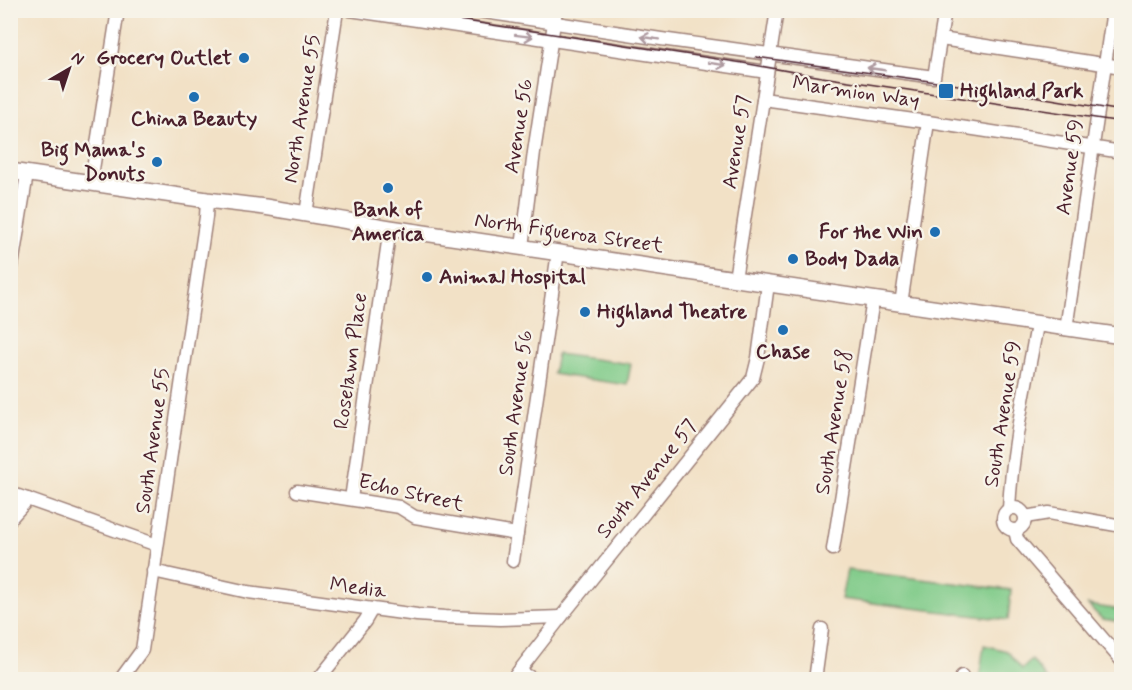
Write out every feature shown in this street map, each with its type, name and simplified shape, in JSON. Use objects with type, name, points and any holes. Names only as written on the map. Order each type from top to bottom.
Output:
[{"type":"main road","name":"North Figueroa Street","points":[[10,171],[1122,336]]},
{"type":"street","points":[[91,182],[118,10]]},
{"type":"street","name":"North Avenue 55","points":[[306,214],[337,10]]},
{"type":"street","name":"Marmion Way","points":[[350,10],[767,72]]},
{"type":"street","name":"Marmion Way","points":[[471,10],[555,17],[771,54],[934,77],[941,39]]},
{"type":"street","name":"Avenue 57","points":[[735,279],[777,10]]},
{"type":"street","points":[[945,10],[941,39],[1122,67]]},
{"type":"street","name":"Avenue 59","points":[[1066,329],[1113,10]]},
{"type":"street","name":"Avenue 56","points":[[522,246],[555,17]]},
{"type":"street","name":"Marmion Way","points":[[763,99],[1122,152]]},
{"type":"street","points":[[901,304],[928,122]]},
{"type":"street","points":[[10,278],[27,174]]},
{"type":"street","name":"South Avenue 55","points":[[120,680],[142,650],[207,200]]},
{"type":"street","name":"Roselawn Place","points":[[351,499],[390,228]]},
{"type":"street","name":"South Avenue 56","points":[[513,561],[558,252]]},
{"type":"street","name":"South Avenue 57","points":[[516,675],[753,378],[768,284]]},
{"type":"street","name":"South Avenue 58","points":[[833,549],[873,300]]},
{"type":"street","name":"South Avenue 59","points":[[1009,509],[1020,416],[1037,325]]},
{"type":"street","name":"Echo Street","points":[[297,491],[399,507],[415,517],[517,534]]},
{"type":"street","points":[[10,494],[157,545]]},
{"type":"street","points":[[10,519],[28,499]]},
{"type":"street","points":[[1009,509],[1019,509],[1025,517],[1024,524],[1015,530],[1008,528],[1003,522],[1004,514],[1009,509]]},
{"type":"street","points":[[1025,517],[1049,513],[1122,526]]},
{"type":"street","points":[[1015,530],[1017,539],[1122,661]]},
{"type":"street","name":"Media","points":[[153,571],[249,592],[372,609],[445,617],[500,619],[561,617]]},
{"type":"street","points":[[318,680],[372,609]]},
{"type":"street","points":[[815,680],[822,628]]},
{"type":"street","points":[[516,675],[535,680]]},
{"type":"green space","points":[[557,354],[631,364],[627,385],[553,374]]},
{"type":"green space","points":[[847,570],[1011,590],[1008,620],[841,599]]},
{"type":"green space","points":[[1088,605],[1121,610],[1121,622],[1102,619]]},
{"type":"green space","points":[[984,645],[1007,651],[1022,669],[1032,660],[1047,679],[979,679]]},
{"type":"tram line","points":[[391,10],[1122,122]]},
{"type":"tram line","points":[[756,57],[1009,92],[1122,111]]},
{"type":"place","name":"Grocery Outlet","points":[[244,58]]},
{"type":"place","name":"Highland Park","points":[[946,91]]},
{"type":"place","name":"China Beauty","points":[[194,97]]},
{"type":"place","name":"Big Mama's Donuts","points":[[157,162]]},
{"type":"place","name":"Bank of America","points":[[388,188]]},
{"type":"place","name":"For the Win","points":[[935,232]]},
{"type":"place","name":"Body Dada","points":[[793,259]]},
{"type":"place","name":"Animal Hospital","points":[[427,277]]},
{"type":"place","name":"Highland Theatre","points":[[585,312]]},
{"type":"place","name":"Chase","points":[[783,330]]}]
